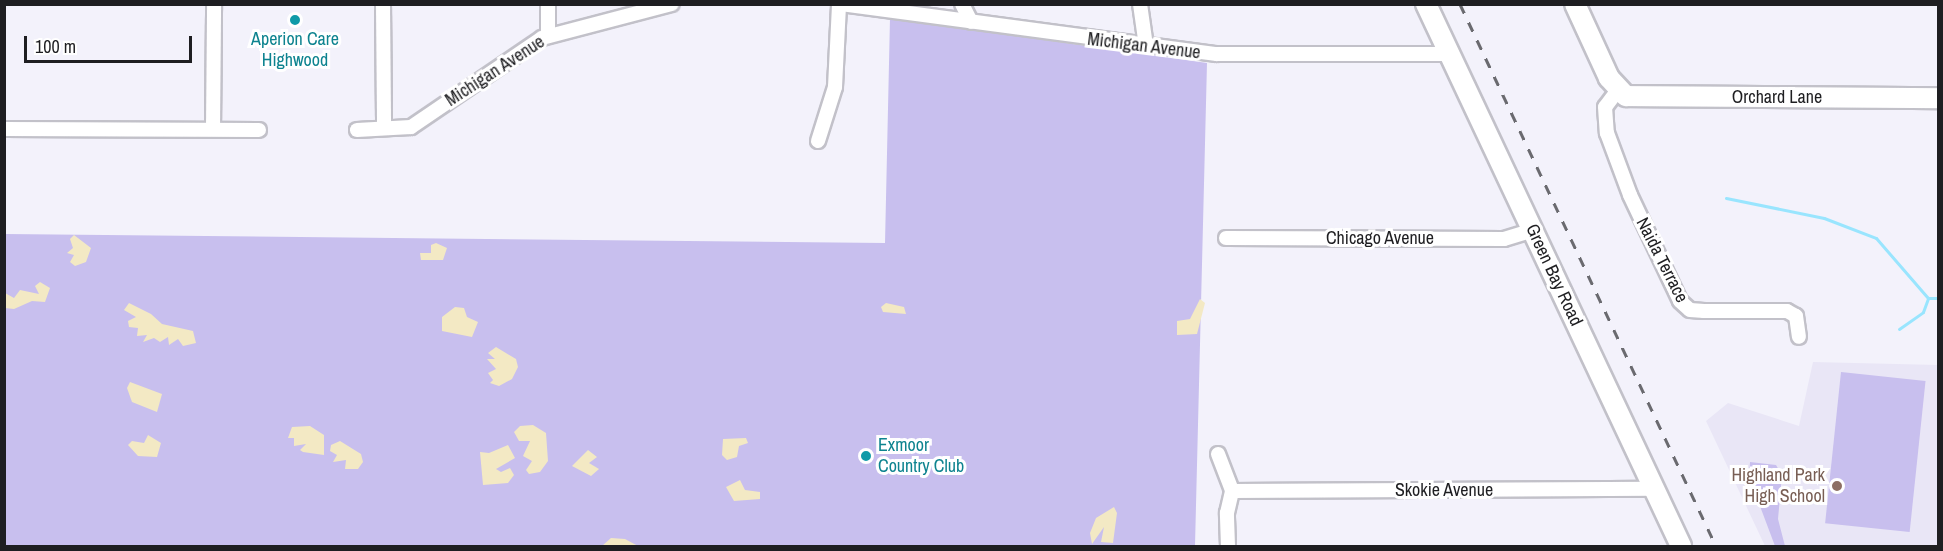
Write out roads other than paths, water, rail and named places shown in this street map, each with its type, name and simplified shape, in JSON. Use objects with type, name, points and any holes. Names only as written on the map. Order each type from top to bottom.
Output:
[{"type":"main road","name":"Green Bay Road","points":[[1426,4],[1681,546]]},
{"type":"main road","points":[[1575,4],[1618,90]]},
{"type":"main road","name":"Orchard Lane","points":[[1618,90],[1626,96],[1938,98]]},
{"type":"street","points":[[213,129],[214,4]]},
{"type":"street","points":[[383,4],[384,128]]},
{"type":"street","points":[[548,4],[548,36]]},
{"type":"street","name":"Michigan Avenue","points":[[357,130],[411,127],[548,36],[672,4]]},
{"type":"street","points":[[818,141],[837,75],[840,4]]},
{"type":"street","name":"Michigan Avenue","points":[[840,4],[1217,54],[1449,54]]},
{"type":"street","points":[[962,4],[971,22]]},
{"type":"street","points":[[1140,4],[1146,46]]},
{"type":"street","name":"Naida Terrace","points":[[1618,90],[1605,107],[1607,133],[1630,195],[1680,301],[1690,310],[1787,311],[1796,316],[1799,336]]},
{"type":"street","points":[[4,129],[259,130]]},
{"type":"street","name":"Chicago Avenue","points":[[1226,238],[1504,238],[1533,230]]},
{"type":"street","points":[[1218,454],[1232,491],[1227,513],[1228,546]]},
{"type":"street","name":"Skokie Avenue","points":[[1232,491],[1655,489]]},
{"type":"waterway","points":[[1726,198],[1824,218],[1876,238],[1928,298],[1938,298]]},
{"type":"waterway","points":[[1899,329],[1923,312],[1928,298]]},
{"type":"railway","points":[[1460,4],[1716,546]]},
{"type":"place","name":"Aperion Care Highwood","points":[[295,20]]},
{"type":"place","name":"Exmoor Country Club","points":[[866,456]]},
{"type":"place","name":"Highland Park High School","points":[[1837,486]]}]
